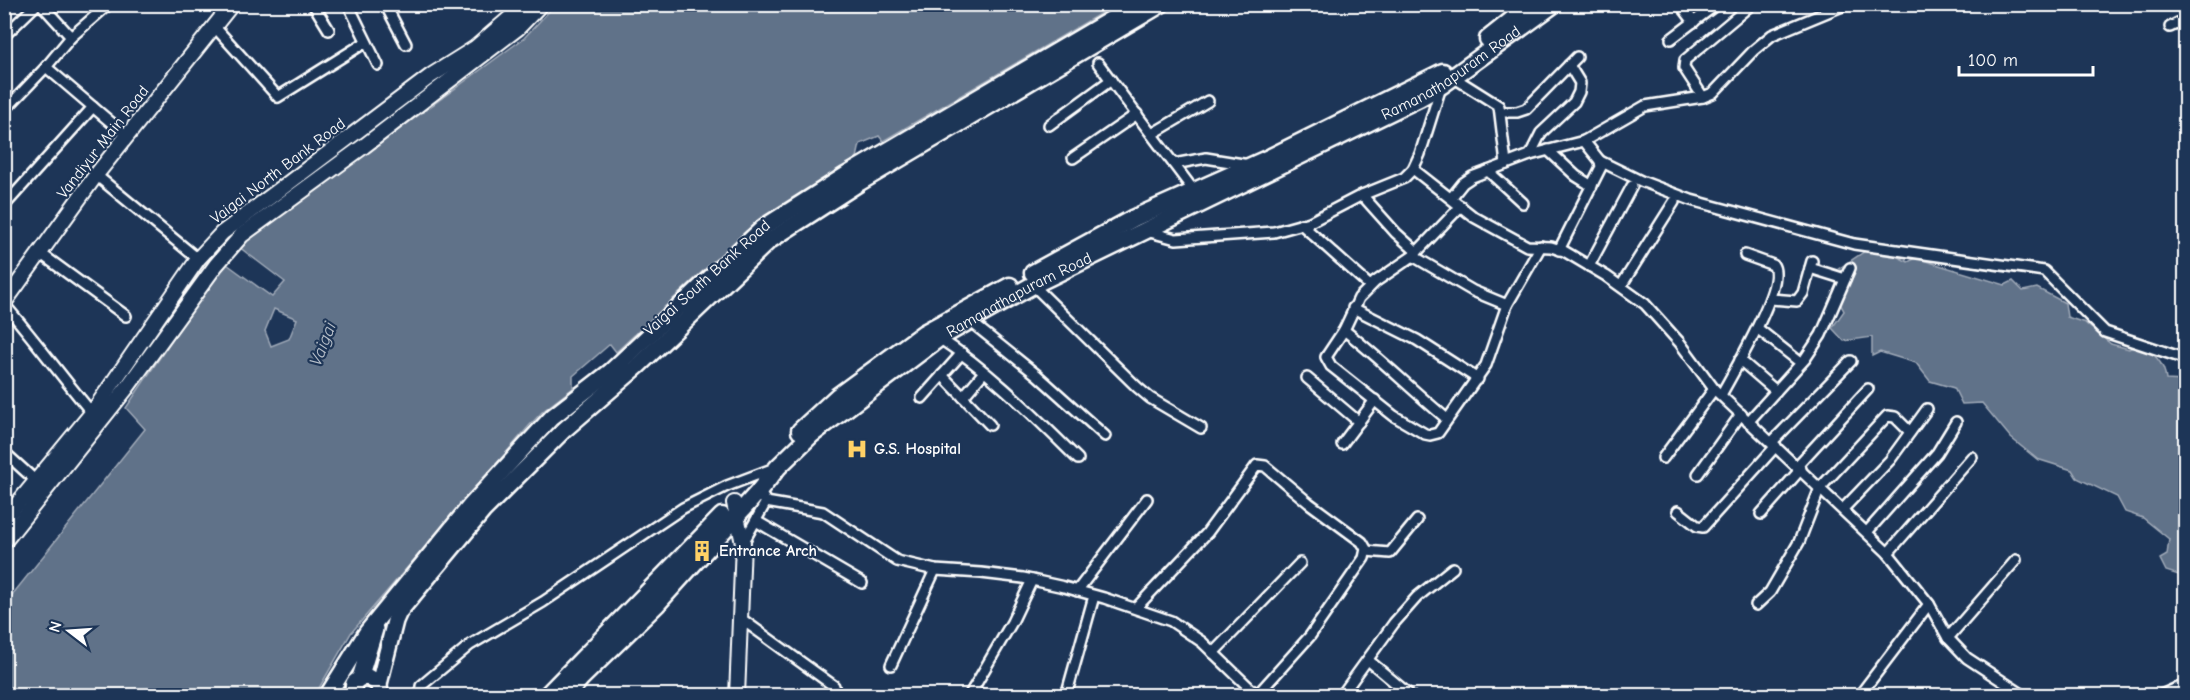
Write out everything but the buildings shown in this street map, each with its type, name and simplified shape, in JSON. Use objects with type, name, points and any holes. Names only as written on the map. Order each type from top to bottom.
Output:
[{"type":"highway","name":"Ramanathapuram Road","points":[[566,696],[581,678],[657,604],[802,430],[838,396],[924,333],[1134,218],[1251,166],[1445,72],[1532,4]]},
{"type":"highway","name":"Ramanathapuram Road","points":[[546,696],[736,509],[763,496],[770,470],[812,434],[939,338],[1033,285],[1419,98],[1448,81],[1554,4]]},
{"type":"main road","name":"Vaigai South Bank Road","points":[[327,696],[367,632],[471,505],[552,417],[610,372],[764,227],[846,175],[1137,4]]},
{"type":"main road","name":"Vaigai South Bank Road","points":[[381,692],[395,621],[399,612],[483,511],[564,430],[638,366],[769,241],[860,183],[1162,4]]},
{"type":"main road","name":"Vaigai South Bank Road","points":[[353,690],[380,618]]},
{"type":"main road","points":[[353,690],[372,678],[381,692]]},
{"type":"street","points":[[5,34],[37,4]]},
{"type":"street","points":[[41,4],[71,37]]},
{"type":"street","points":[[4,111],[71,37],[109,4]]},
{"type":"street","points":[[313,4],[329,30]]},
{"type":"street","points":[[348,4],[378,65]]},
{"type":"street","points":[[385,4],[406,44]]},
{"type":"street","name":"Vaigai North Bank Road","points":[[95,418],[198,260],[222,233],[432,75],[475,48],[526,4]]},
{"type":"street","name":"Vaigai North Bank Road","points":[[4,520],[95,418],[126,389],[225,254],[242,235],[364,146],[509,35],[542,4]]},
{"type":"street","points":[[1680,4],[1694,22]]},
{"type":"street","points":[[1671,39],[1717,4]]},
{"type":"street","points":[[1703,97],[1684,68],[1685,60],[1752,4]]},
{"type":"street","points":[[1451,198],[1463,183],[1488,171],[1530,155],[1584,141],[1645,106],[1703,97],[1713,93],[1772,34],[1847,4]]},
{"type":"street","name":"Vandiyur Main Road","points":[[4,304],[96,175],[227,7]]},
{"type":"street","points":[[2170,27],[2186,19]]},
{"type":"street","points":[[214,26],[278,96],[366,42]]},
{"type":"street","points":[[1501,112],[1517,112],[1526,109],[1576,57]]},
{"type":"street","points":[[1098,63],[1194,191]]},
{"type":"street","points":[[1530,155],[1541,133],[1574,102],[1579,92],[1580,83],[1569,65]]},
{"type":"street","points":[[46,67],[127,136]]},
{"type":"street","points":[[1049,126],[1111,80]]},
{"type":"street","points":[[1134,218],[1146,231],[1176,239],[1274,232],[1301,224],[1404,178],[1413,169],[1448,81],[1496,103],[1501,112],[1506,164]]},
{"type":"street","points":[[1152,134],[1208,101]]},
{"type":"street","points":[[4,206],[93,107]]},
{"type":"street","points":[[1073,158],[1137,114]]},
{"type":"street","points":[[1559,250],[1602,167],[1584,141]]},
{"type":"street","points":[[1548,150],[1576,176],[1592,186]]},
{"type":"street","points":[[1174,164],[1206,158],[1223,159],[1251,166]]},
{"type":"street","points":[[1600,161],[1641,181],[1691,200],[1854,244],[2044,271],[2105,332],[2186,359]]},
{"type":"street","points":[[1413,169],[1474,217],[1522,244],[1559,250],[1621,286],[1645,304],[1680,343],[1718,392],[1888,553],[1929,604],[1948,638],[1967,658],[2025,696]]},
{"type":"street","points":[[1488,171],[1523,203]]},
{"type":"street","points":[[96,175],[198,260]]},
{"type":"street","points":[[1589,266],[1632,186]]},
{"type":"street","points":[[1362,195],[1415,254],[1473,291],[1507,305]]},
{"type":"street","points":[[1621,286],[1674,202]]},
{"type":"street","points":[[1461,206],[1415,254],[1370,286],[1359,298],[1344,330],[1328,352],[1327,361],[1330,366],[1394,416],[1430,435],[1438,433],[1478,378],[1490,357],[1507,305],[1541,246]]},
{"type":"street","points":[[1301,224],[1370,286]]},
{"type":"street","points":[[212,244],[225,254]]},
{"type":"street","points":[[40,253],[126,316]]},
{"type":"street","points":[[1663,458],[1718,392],[1740,360],[1770,299],[1776,273],[1775,267],[1745,255]]},
{"type":"street","points":[[1770,299],[1797,301],[1803,292],[1811,264],[1845,279]]},
{"type":"street","points":[[1748,422],[1801,363],[1821,335],[1850,268]]},
{"type":"street","points":[[1033,285],[1143,392],[1202,428]]},
{"type":"street","points":[[4,304],[42,348],[95,418],[4,542]]},
{"type":"street","points":[[1353,308],[1417,339],[1478,378]]},
{"type":"street","points":[[971,322],[1030,369],[1106,436]]},
{"type":"street","points":[[1757,328],[1801,363]]},
{"type":"street","points":[[1344,330],[1370,350],[1447,419]]},
{"type":"street","points":[[939,338],[962,353],[984,372],[1078,459]]},
{"type":"street","points":[[922,398],[962,353]]},
{"type":"street","points":[[1740,360],[1776,391]]},
{"type":"street","points":[[1678,511],[1697,526],[1703,526],[1774,444],[1851,361]]},
{"type":"street","points":[[963,397],[984,372]]},
{"type":"street","points":[[942,375],[990,425]]},
{"type":"street","points":[[1307,378],[1359,422]]},
{"type":"street","points":[[1761,514],[1868,389]]},
{"type":"street","points":[[1342,444],[1375,400]]},
{"type":"street","points":[[1843,509],[1890,460],[1927,409]]},
{"type":"street","points":[[1698,474],[1741,414]]},
{"type":"street","points":[[1755,605],[1770,592],[1799,542],[1820,488],[1887,416],[1895,417],[1910,432]]},
{"type":"street","points":[[1867,532],[1937,453],[1956,422]]},
{"type":"street","points":[[4,452],[36,482]]},
{"type":"street","points":[[1888,553],[1972,457]]},
{"type":"street","points":[[742,543],[756,521],[763,496],[823,512],[897,561],[935,570],[1032,580],[1136,608],[1171,621],[1202,642],[1258,695],[1310,636],[1364,558],[1366,551],[1362,542],[1309,503],[1265,465],[1259,464],[1207,533],[1136,608]]},
{"type":"street","points":[[422,686],[470,645],[543,602],[683,508],[727,486],[770,470]]},
{"type":"street","points":[[1077,591],[1147,499]]},
{"type":"street","points":[[736,509],[742,543],[737,696]]},
{"type":"street","points":[[1366,551],[1390,553],[1417,520]]},
{"type":"street","points":[[756,521],[862,583]]},
{"type":"street","points":[[1948,638],[2016,560]]},
{"type":"street","points":[[1213,653],[1300,563]]},
{"type":"street","points":[[1341,696],[1394,623],[1417,597],[1453,568]]},
{"type":"street","points":[[891,665],[935,570]]},
{"type":"street","points":[[983,696],[971,692],[1012,622],[1032,580]]},
{"type":"street","points":[[1066,696],[1094,596]]},
{"type":"street","points":[[1859,696],[1929,604]]},
{"type":"street","points":[[740,618],[834,687]]},
{"type":"street","points":[[1368,660],[1411,696]]},
{"type":"street","points":[[2159,696],[2186,684]]},
{"type":"water","name":"Vaigai","points":[[555,5],[1115,5],[883,141],[879,136],[860,144],[857,158],[746,231],[616,352],[610,344],[573,376],[573,388],[543,411],[529,426],[351,633],[315,695],[5,695],[4,605],[145,429],[126,408],[224,262],[272,297],[285,282],[239,247],[524,38]],"holes":[[[274,309],[297,319],[289,339],[271,346],[265,331]]]},
{"type":"water","points":[[1874,245],[1908,262],[1916,258],[2005,285],[2013,281],[2023,291],[2037,288],[2065,303],[2067,317],[2085,323],[2111,344],[2129,349],[2137,345],[2148,350],[2163,368],[2166,380],[2185,381],[2185,577],[2166,571],[2160,559],[2167,555],[2169,539],[2143,518],[2125,512],[2117,497],[2077,478],[2072,470],[2037,459],[2011,438],[1982,403],[1962,404],[1954,388],[1930,381],[1916,363],[1880,352],[1872,356],[1872,337],[1844,341],[1832,328],[1844,311],[1836,296],[1837,270]]},
{"type":"place","name":"G.S. Hospital","points":[[857,449]]},
{"type":"place","name":"Entrance Arch","points":[[702,551]]}]
